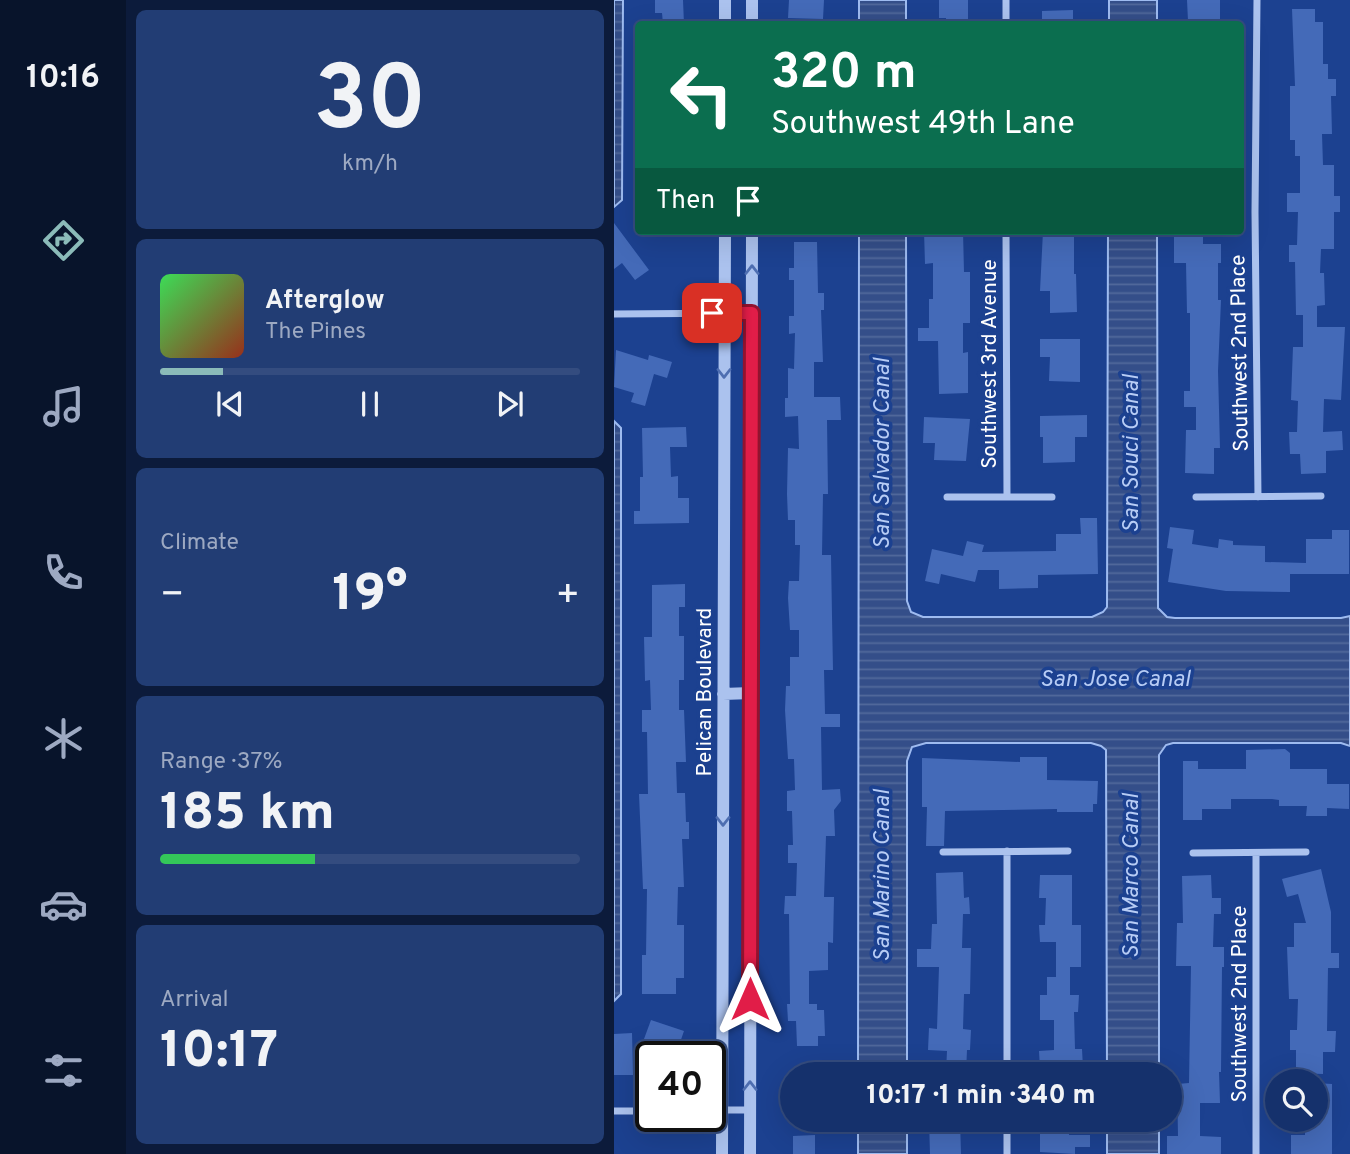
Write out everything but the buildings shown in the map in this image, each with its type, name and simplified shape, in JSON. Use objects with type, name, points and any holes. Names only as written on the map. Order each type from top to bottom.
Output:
[{"type":"street","points":[[725,0],[725,21]]},
{"type":"street","points":[[752,0],[752,21]]},
{"type":"street","points":[[1006,0],[1006,21]]},
{"type":"street","name":"Southwest 2nd Place","points":[[1257,0],[1255,212],[1258,497]]},
{"type":"street","name":"Pelican Boulevard","points":[[717,1041],[723,694],[725,235]]},
{"type":"street","points":[[750,1154],[752,235]]},
{"type":"street","name":"Southwest 3rd Avenue","points":[[1006,235],[1007,497]]},
{"type":"street","points":[[614,314],[752,313]]},
{"type":"street","points":[[1196,497],[1321,496]]},
{"type":"street","name":"Southwest 3rd Avenue","points":[[947,497],[1053,497]]},
{"type":"street","points":[[723,694],[751,694]]},
{"type":"street","points":[[1007,851],[1007,1062]]},
{"type":"street","points":[[943,852],[1068,851]]},
{"type":"street","points":[[1193,853],[1306,852]]},
{"type":"street","name":"Southwest 2nd Place","points":[[1256,853],[1256,1154]]},
{"type":"street","points":[[726,1110],[750,1110]]},
{"type":"street","points":[[614,1111],[635,1111]]},
{"type":"street","name":"Pelican Boulevard","points":[[719,1132],[722,1154]]},
{"type":"street","points":[[1007,1132],[1007,1154]]},
{"type":"water","points":[[614,0],[623,0],[622,200],[614,207]]},
{"type":"water","points":[[859,0],[906,0],[906,21],[859,21]]},
{"type":"water","points":[[1109,0],[1157,0],[1157,21],[1109,21]]},
{"type":"water","points":[[859,235],[906,235],[907,601],[911,612],[923,617],[1092,617],[1107,607],[1108,235],[1157,235],[1158,608],[1167,617],[1175,618],[1350,616],[1350,746],[1341,743],[1173,743],[1166,745],[1159,755],[1159,1062],[1107,1062],[1106,750],[1091,743],[926,743],[912,747],[907,761],[907,1062],[858,1062]]},
{"type":"water","points":[[614,421],[621,428],[621,994],[614,1001]]},
{"type":"water","points":[[858,1132],[907,1132],[907,1154],[858,1154]]},
{"type":"water","points":[[1107,1132],[1159,1132],[1159,1154],[1107,1154]]},
{"type":"route","points":[[712,313],[752,313],[750,999]]},
{"type":"water label","name":"San Salvador Canal","points":[[881,454]]},
{"type":"water label","name":"San Souci Canal","points":[[1130,454]]},
{"type":"water label","name":"San Jose Canal","points":[[1115,678]]},
{"type":"water label","name":"San Marino Canal","points":[[881,876]]},
{"type":"water label","name":"San Marco Canal","points":[[1130,876]]}]
